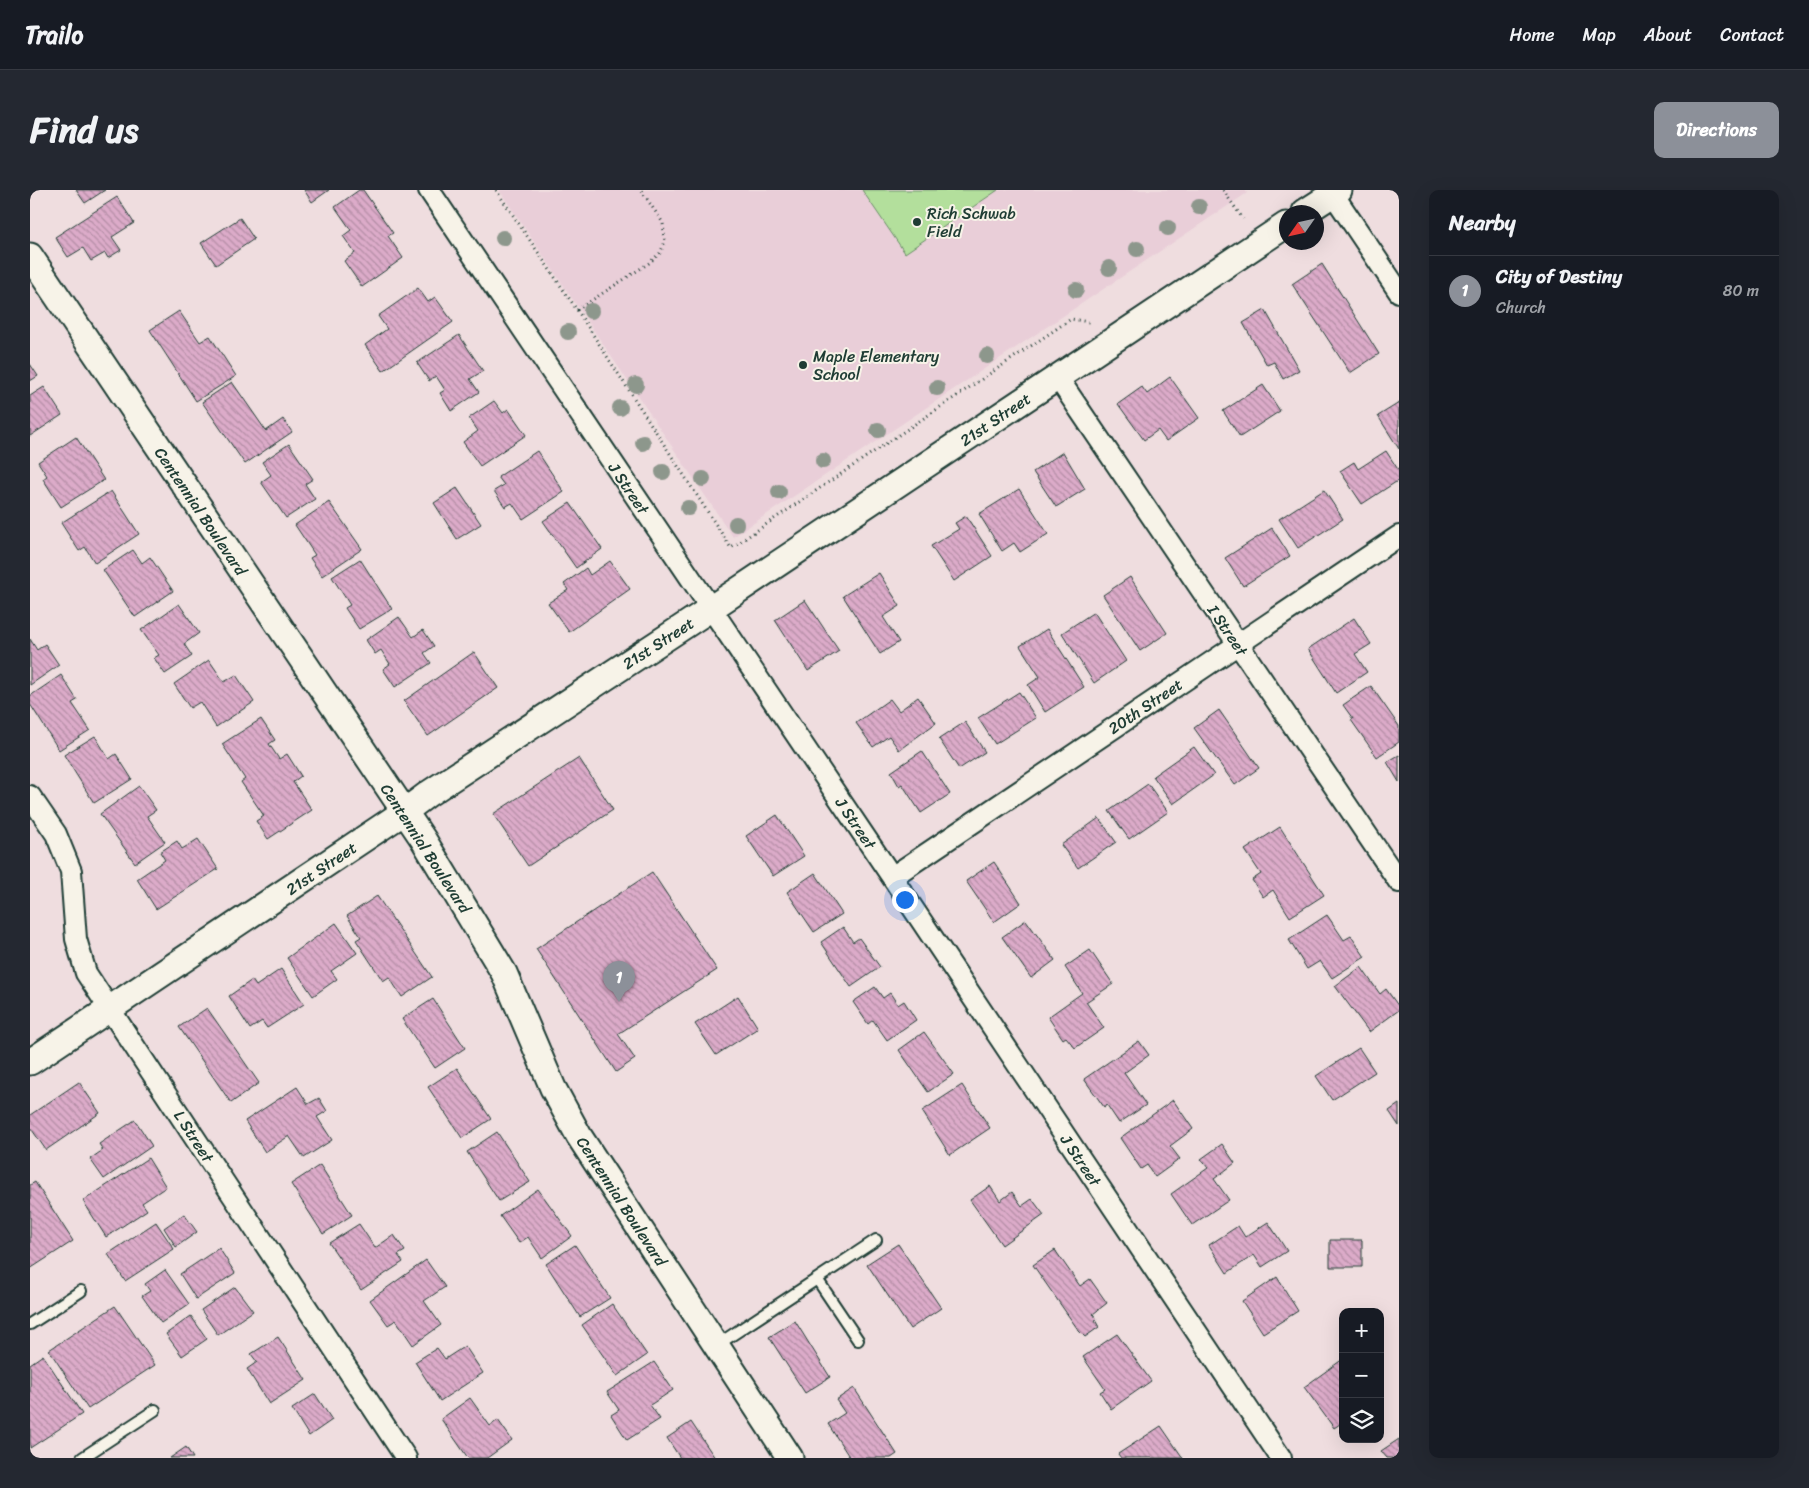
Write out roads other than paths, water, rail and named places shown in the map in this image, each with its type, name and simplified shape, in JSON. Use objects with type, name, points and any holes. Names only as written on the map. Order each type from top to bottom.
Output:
[{"type":"street","name":"J Street","points":[[429,190],[1281,1458]]},
{"type":"street","points":[[1316,205],[1336,192],[1399,292]]},
{"type":"street","name":"21st Street","points":[[30,1062],[404,812],[428,794],[710,609],[1279,230]]},
{"type":"street","name":"Centennial Boulevard","points":[[30,256],[423,839],[504,973],[553,1088],[579,1136],[790,1458]]},
{"type":"street","name":"I Street","points":[[1058,378],[1399,882]]},
{"type":"street","name":"20th Street","points":[[892,877],[1399,536]]},
{"type":"street","name":"L Street","points":[[30,796],[56,834],[71,871],[76,939],[86,972],[406,1458]]},
{"type":"lane","points":[[716,1346],[876,1240]]},
{"type":"lane","points":[[817,1279],[858,1340]]},
{"type":"lane","points":[[30,1324],[81,1291]]},
{"type":"lane","points":[[82,1458],[155,1410]]},
{"type":"place","name":"Rich Schwab Field","points":[[917,222]]},
{"type":"place","name":"Maple Elementary School","points":[[803,365]]},
{"type":"place","name":"City of Destiny","points":[[619,1002]]}]
